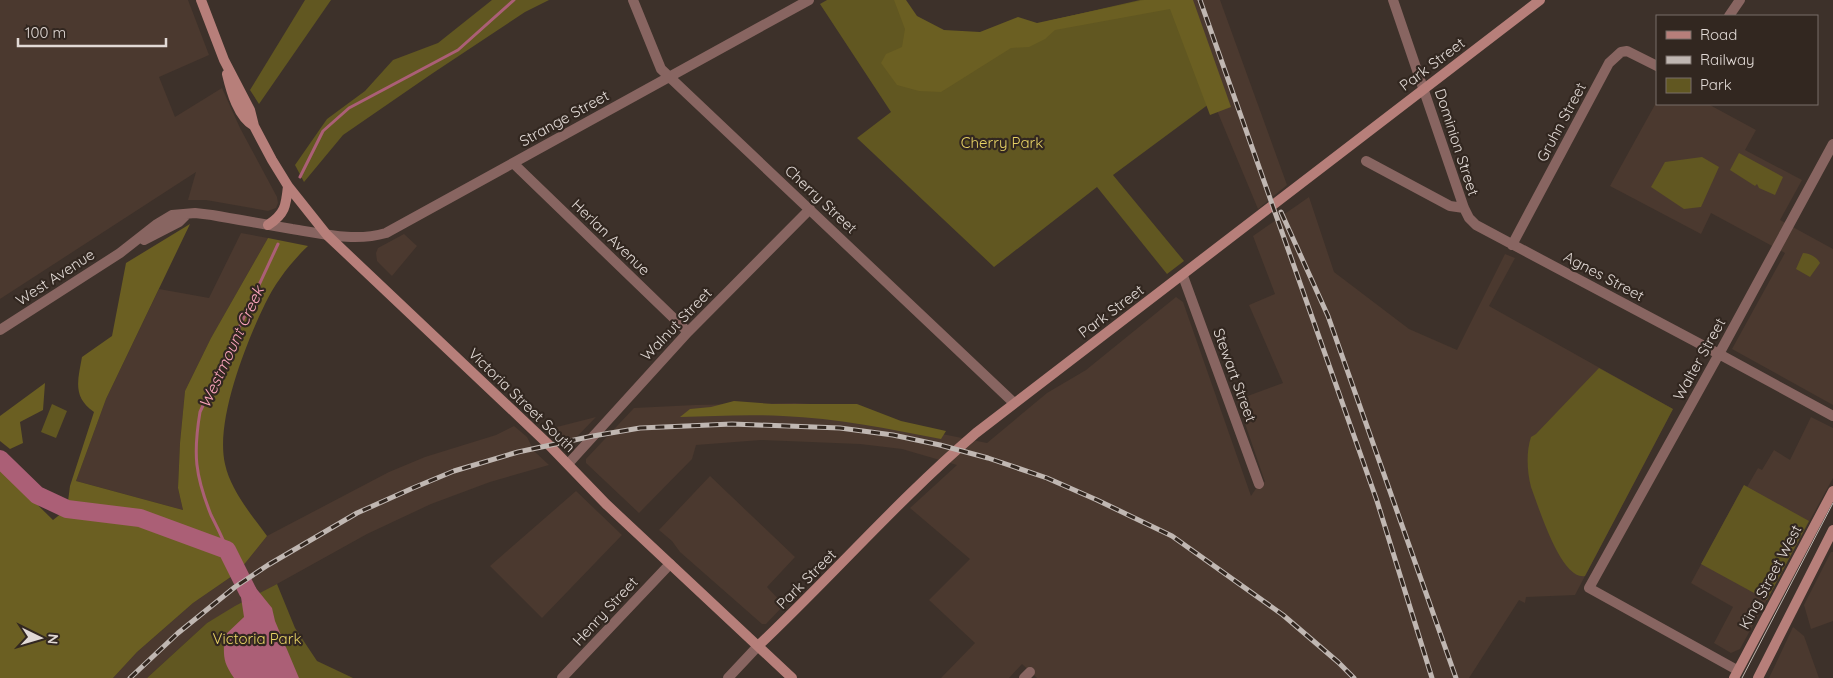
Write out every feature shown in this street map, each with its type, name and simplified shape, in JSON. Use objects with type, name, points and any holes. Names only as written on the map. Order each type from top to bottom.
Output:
[{"type":"main road","name":"Victoria Street South","points":[[201,0],[224,60],[250,110],[254,126],[288,186],[327,235],[568,464],[606,504],[792,678]]},
{"type":"main road","name":"Park Street","points":[[758,646],[949,457],[1014,404],[1540,0]]},
{"type":"main road","points":[[268,225],[277,219],[285,208],[288,186]]},
{"type":"main road","name":"King Street West","points":[[1738,675],[1833,491]]},
{"type":"main road","points":[[1758,678],[1833,530]]},
{"type":"street","name":"Cherry Street","points":[[633,0],[661,69],[1014,404]]},
{"type":"street","name":"Strange Street","points":[[327,235],[371,238],[386,233],[809,0]]},
{"type":"street","name":"Dominion Street","points":[[1393,0],[1464,208]]},
{"type":"street","points":[[1730,15],[1740,0]]},
{"type":"street","name":"Gruhn Street","points":[[1512,245],[1609,63],[1621,52],[1626,51],[1656,66]]},
{"type":"street","name":"Walter Street","points":[[1738,675],[1589,588],[1833,144]]},
{"type":"street","points":[[1366,160],[1450,206],[1464,208]]},
{"type":"street","name":"Herlan Avenue","points":[[513,163],[688,332]]},
{"type":"street","name":"Agnes Street","points":[[1464,208],[1476,226],[1833,416]]},
{"type":"street","name":"Walnut Street","points":[[568,464],[688,332],[810,209]]},
{"type":"street","name":"West Avenue","points":[[0,330],[126,248],[172,215],[195,213],[212,215],[327,235]]},
{"type":"street","name":"Stewart Street","points":[[1183,276],[1259,484]]},
{"type":"street","name":"Henry Street","points":[[562,678],[670,564]]},
{"type":"street","name":"Park Street","points":[[728,678],[758,646]]},
{"type":"shaded area","points":[[0,0],[188,0],[209,55],[159,77],[175,117],[222,88],[240,128],[277,197],[278,203],[276,208],[268,211],[206,200],[188,200],[196,172],[0,299]]},
{"type":"shaded area","points":[[894,0],[906,0],[917,16],[944,30],[980,32],[1018,17],[1037,23],[1144,0],[1193,0],[1231,107],[1210,115],[1170,9],[1055,30],[1045,39],[1029,47],[1011,48],[941,92],[919,91],[897,85],[881,63],[886,54],[902,47],[905,29]]},
{"type":"shaded area","points":[[1177,0],[1220,0],[1287,185],[1258,209],[1213,101]]},
{"type":"shaded area","points":[[1656,103],[1656,105],[1710,105],[1756,130],[1745,150],[1802,180],[1780,220],[1833,249],[1833,405],[1732,349],[1785,253],[1711,213],[1701,234],[1610,186]]},
{"type":"shaded area","points":[[1309,197],[1334,272],[1409,329],[1457,350],[1505,254],[1515,258],[1489,306],[1673,409],[1575,595],[1526,597],[1525,603],[1519,600],[1469,678],[1037,678],[1022,664],[1009,678],[941,678],[975,643],[929,600],[970,559],[910,508],[957,465],[902,449],[860,444],[761,440],[696,445],[692,459],[639,513],[586,463],[586,459],[634,408],[795,403],[844,406],[922,430],[987,443],[1047,393],[1086,370],[1176,297],[1183,302],[1251,496],[1259,484],[1265,482],[1237,400],[1283,383],[1249,305],[1275,294],[1253,236]]},
{"type":"shaded area","points":[[190,224],[106,399],[76,481],[183,510],[178,488],[185,391],[211,338],[268,238],[308,246],[279,281],[257,320],[234,382],[224,426],[223,446],[228,474],[242,502],[267,536],[238,572],[193,603],[137,652],[113,678],[0,678],[0,468],[53,520],[67,509],[70,486],[94,412],[82,400],[79,394],[78,381],[82,357],[112,336],[126,263]]},
{"type":"shaded area","points":[[241,233],[268,238],[211,338],[185,391],[178,488],[183,510],[76,481],[106,399],[159,289],[209,298]]},
{"type":"shaded area","points":[[404,234],[417,246],[392,276],[377,261],[376,253],[378,248]]},
{"type":"shaded area","points":[[45,383],[43,410],[20,422],[23,443],[10,449],[0,441],[0,416]]},
{"type":"shaded area","points":[[734,401],[772,404],[857,404],[901,421],[946,431],[941,439],[862,424],[803,417],[731,415],[680,417],[690,409],[711,407]]},
{"type":"shaded area","points":[[596,417],[566,448],[549,429]]},
{"type":"shaded area","points":[[1811,417],[1833,428],[1833,478],[1740,649],[1731,653],[1714,643],[1733,607],[1691,583],[1744,485],[1747,487],[1758,468],[1762,470],[1774,450],[1790,460]]},
{"type":"shaded area","points":[[514,426],[527,437],[534,451],[549,465],[490,482],[431,504],[367,534],[207,623],[147,678],[113,678],[137,652],[193,603],[238,572],[267,536],[389,472],[425,457],[496,435]]},
{"type":"shaded area","points":[[710,476],[795,557],[767,587],[784,605],[766,624],[762,624],[680,552],[672,541],[659,530]]},
{"type":"shaded area","points":[[576,491],[622,535],[542,618],[490,566]]},
{"type":"shaded area","points":[[1831,552],[1833,552],[1833,621],[1811,629],[1804,605]]},
{"type":"shaded area","points":[[255,587],[272,608],[275,621],[299,678],[234,678],[227,667],[224,654],[224,636],[244,617],[241,597]]},
{"type":"shaded area","points":[[1793,627],[1804,636],[1819,678],[1769,678]]},
{"type":"green space","points":[[305,0],[331,0],[259,104],[250,90]]},
{"type":"green space","points":[[492,0],[549,0],[525,12],[343,135],[304,182],[295,165],[327,119],[365,91],[393,60],[438,43]]},
{"type":"green space","name":"Cherry Park","points":[[827,0],[899,0],[956,60],[1048,21],[1140,0],[1177,0],[1213,101],[1113,175],[1184,261],[1167,274],[1097,187],[994,267],[857,138],[891,112],[820,4]]},
{"type":"green space","points":[[1739,153],[1783,177],[1775,195],[1759,188],[1757,184],[1755,186],[1730,170]]},
{"type":"green space","points":[[1702,157],[1719,167],[1701,207],[1684,209],[1651,187],[1665,162]]},
{"type":"green space","points":[[1803,253],[1813,256],[1820,263],[1810,277],[1796,269]]},
{"type":"green space","points":[[1599,368],[1673,409],[1585,576],[1576,574],[1567,567],[1559,555],[1531,487],[1528,455],[1531,437]]},
{"type":"green space","points":[[52,404],[67,411],[56,438],[41,432]]},
{"type":"green space","points":[[1744,485],[1809,521],[1767,600],[1701,564]]},
{"type":"green space","name":"Victoria Park","points":[[277,584],[295,628],[317,661],[353,678],[147,678],[207,623]]},
{"type":"waterway","name":"Westmount Creek","points":[[300,177],[323,131],[349,108],[458,50],[514,0]]},
{"type":"waterway","name":"Westmount Creek","points":[[227,550],[211,515],[199,476],[196,452],[200,412],[278,244]]},
{"type":"waterway","points":[[0,459],[37,495],[67,509],[140,518],[227,550],[248,592]]},
{"type":"tram line","points":[[1742,678],[1833,503]]},
{"type":"railway","points":[[1200,0],[1377,501],[1432,678]]},
{"type":"railway","points":[[1281,212],[1328,316],[1456,678]]},
{"type":"railway","points":[[130,678],[178,633],[235,587],[268,565],[357,513],[413,488],[454,471],[518,452],[593,436],[640,428],[732,424],[840,428],[893,435],[988,458],[1047,478],[1172,536],[1283,615],[1354,678]]}]
